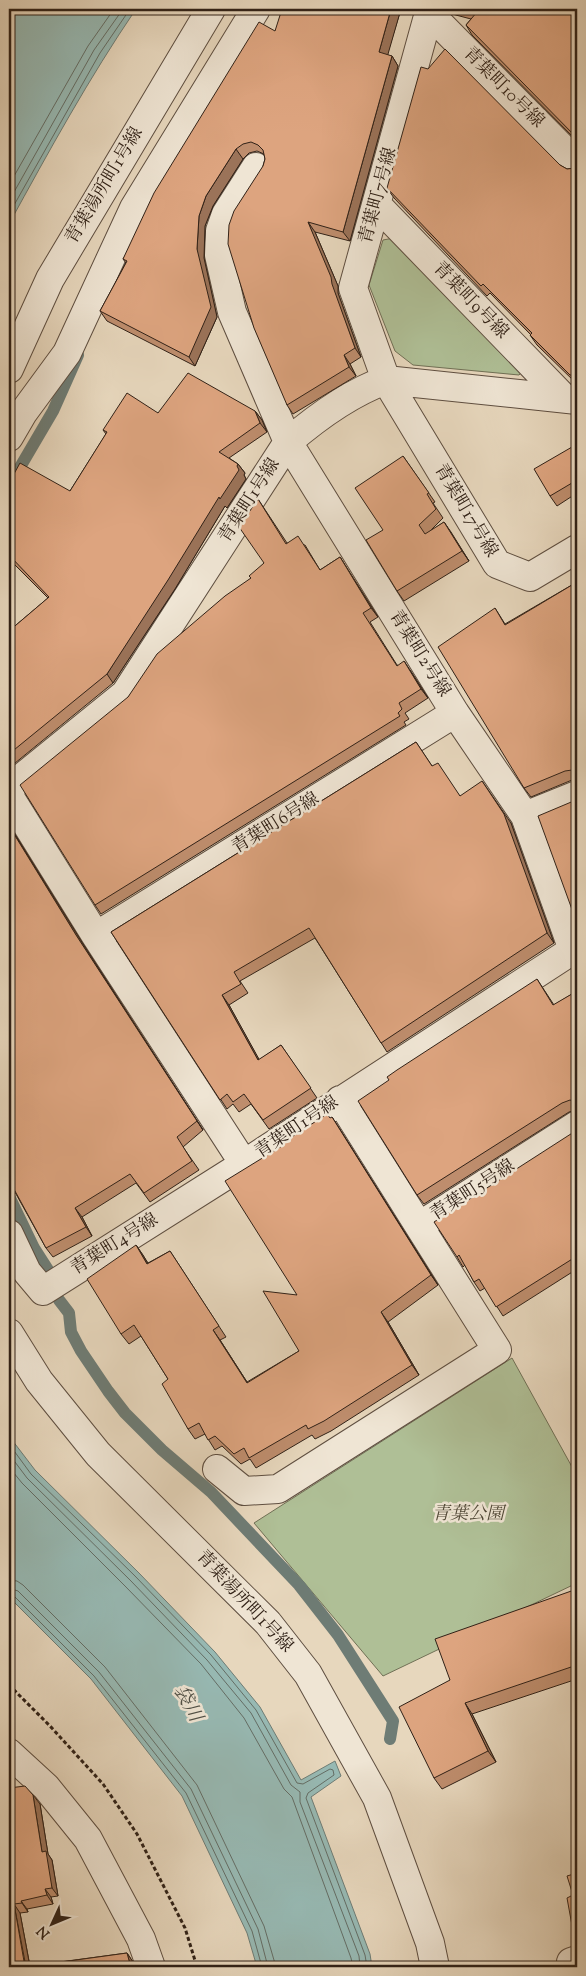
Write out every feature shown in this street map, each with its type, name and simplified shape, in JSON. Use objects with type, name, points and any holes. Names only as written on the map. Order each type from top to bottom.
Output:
[{"type":"street","name":"青葉湯所町1号線","points":[[9,369],[50,279],[211,9]]},
{"type":"street","points":[[9,436],[23,413],[67,353],[134,208],[256,9]]},
{"type":"street","name":"青葉町10号線","points":[[429,11],[577,163]]},
{"type":"street","name":"青葉町7号線","points":[[386,380],[354,288],[429,11]]},
{"type":"street","name":"青葉町2号線","points":[[256,167],[226,214],[220,231],[218,255],[232,312],[288,442],[455,713],[525,816]]},
{"type":"street","name":"青葉町9号線","points":[[376,205],[570,399]]},
{"type":"street","name":"青葉町1号線","points":[[9,788],[125,694],[288,442],[309,424],[364,388],[386,380],[570,399]]},
{"type":"street","name":"青葉町17号線","points":[[386,380],[497,564],[530,577],[577,550]]},
{"type":"street","name":"青葉町6号線","points":[[96,936],[455,713]]},
{"type":"street","points":[[525,816],[577,795]]},
{"type":"street","name":"青葉町1号線","points":[[9,796],[96,936],[244,1164],[340,1100],[575,954],[525,816]]},
{"type":"street","name":"青葉町5号線","points":[[340,1100],[419,1226],[577,1125]]},
{"type":"street","name":"青葉町4号線","points":[[9,1234],[27,1272],[43,1290],[244,1164]]},
{"type":"street","points":[[217,1469],[244,1491],[278,1489],[497,1350],[419,1226]]},
{"type":"street","name":"青葉湯所町1号線","points":[[9,1333],[39,1381],[98,1454],[268,1623],[308,1674],[377,1798],[430,1943],[435,1967]]},
{"type":"street","points":[[9,1754],[46,1787],[88,1839],[141,1939],[151,1967]]},
{"type":"green space","points":[[394,238],[523,371],[519,375],[413,365],[395,351],[369,285],[383,240]]},
{"type":"green space","name":"青葉公園","points":[[512,1358],[577,1476],[577,1583],[383,1676],[254,1523]]},
{"type":"water","points":[[13,9],[136,9],[54,142],[9,224],[9,16]]},
{"type":"water","name":"袋川","points":[[9,1436],[35,1470],[139,1573],[215,1652],[260,1707],[301,1780],[335,1761],[341,1776],[311,1797],[370,1954],[372,1967],[257,1967],[247,1933],[182,1796],[91,1679],[9,1597]]},
{"type":"building","points":[[282,9],[391,9],[379,52],[392,56],[343,232],[308,222],[331,277],[355,348],[344,355],[349,367],[287,405],[254,328],[228,244],[229,225],[234,211],[263,166],[265,159],[263,150],[258,145],[251,142],[243,144],[236,149],[206,196],[199,216],[197,249],[211,307],[189,357],[100,311],[127,261],[123,259],[154,193],[259,22],[275,31]]},
{"type":"building","points":[[463,9],[577,9],[577,138],[466,25],[477,12]]},
{"type":"building","points":[[445,49],[560,165],[567,169],[577,167],[577,371],[573,375],[570,375],[530,335],[532,333],[483,284],[481,286],[387,188],[421,67],[428,69]]},
{"type":"building","points":[[188,373],[255,411],[260,423],[219,452],[238,464],[239,470],[220,499],[219,497],[107,674],[9,754],[9,631],[49,597],[9,555],[11,551],[9,547],[9,483],[20,463],[70,491],[107,432],[103,430],[127,393],[158,413]]},
{"type":"building","points":[[572,447],[577,456],[577,480],[550,496],[534,469]]},
{"type":"building","points":[[403,456],[429,493],[427,494],[436,509],[419,525],[425,534],[444,522],[462,551],[397,591],[366,540],[383,530],[355,488]]},
{"type":"building","points":[[258,499],[286,544],[298,536],[320,570],[340,557],[371,608],[363,613],[397,666],[404,661],[421,689],[399,703],[402,709],[398,713],[400,716],[95,905],[20,785],[128,697],[157,654],[225,596],[251,578],[249,576],[264,563],[239,527]]},
{"type":"building","points":[[577,582],[577,772],[572,770],[565,771],[524,788],[438,647],[495,608],[505,625]]},
{"type":"building","points":[[416,742],[432,766],[438,763],[460,796],[482,781],[504,814],[547,933],[381,1043],[309,928],[234,972],[241,984],[222,995],[258,1060],[281,1045],[311,1088],[263,1120],[244,1094],[233,1102],[227,1094],[220,1100],[111,932]]},
{"type":"building","points":[[576,800],[577,912],[574,915],[538,816]]},
{"type":"building","points":[[9,826],[76,935],[197,1121],[177,1137],[192,1161],[144,1193],[130,1174],[75,1208],[86,1227],[46,1248],[9,1180]]},
{"type":"building","points":[[537,979],[553,1005],[577,991],[577,1102],[570,1100],[562,1103],[417,1195],[358,1101],[389,1080],[387,1077],[397,1070]]},
{"type":"building","points":[[327,1114],[330,1118],[332,1117],[431,1275],[381,1312],[412,1365],[324,1421],[308,1429],[306,1425],[249,1458],[244,1448],[234,1454],[215,1436],[208,1440],[199,1423],[188,1429],[162,1384],[168,1379],[134,1325],[121,1334],[87,1279],[136,1245],[147,1264],[170,1251],[219,1326],[213,1330],[247,1383],[299,1351],[263,1291],[297,1295],[225,1181],[282,1146],[281,1144]]},
{"type":"building","points":[[577,1130],[577,1256],[496,1307],[479,1279],[474,1282],[459,1255],[457,1257],[434,1222]]},
{"type":"building","points":[[577,1589],[577,1665],[465,1703],[488,1751],[434,1778],[399,1707],[450,1680],[435,1639]]},
{"type":"building","points":[[25,1786],[33,1795],[42,1852],[46,1851],[52,1888],[45,1889],[47,1895],[14,1904],[25,1967],[9,1967],[9,1788]]},
{"type":"building","points":[[577,1873],[577,1929],[573,1931],[567,1898],[573,1895],[567,1876]]},
{"type":"building","points":[[127,1953],[130,1964],[133,1967],[25,1967]]},
{"type":"waterway","points":[[111,290],[133,248]]},
{"type":"waterway","points":[[9,486],[53,411],[78,355]]},
{"type":"waterway","points":[[9,1196],[34,1248],[50,1273]]},
{"type":"waterway","points":[[59,1300],[69,1313],[71,1332],[81,1351],[125,1413],[162,1450],[211,1492],[299,1585],[338,1635],[393,1721],[390,1739]]}]
